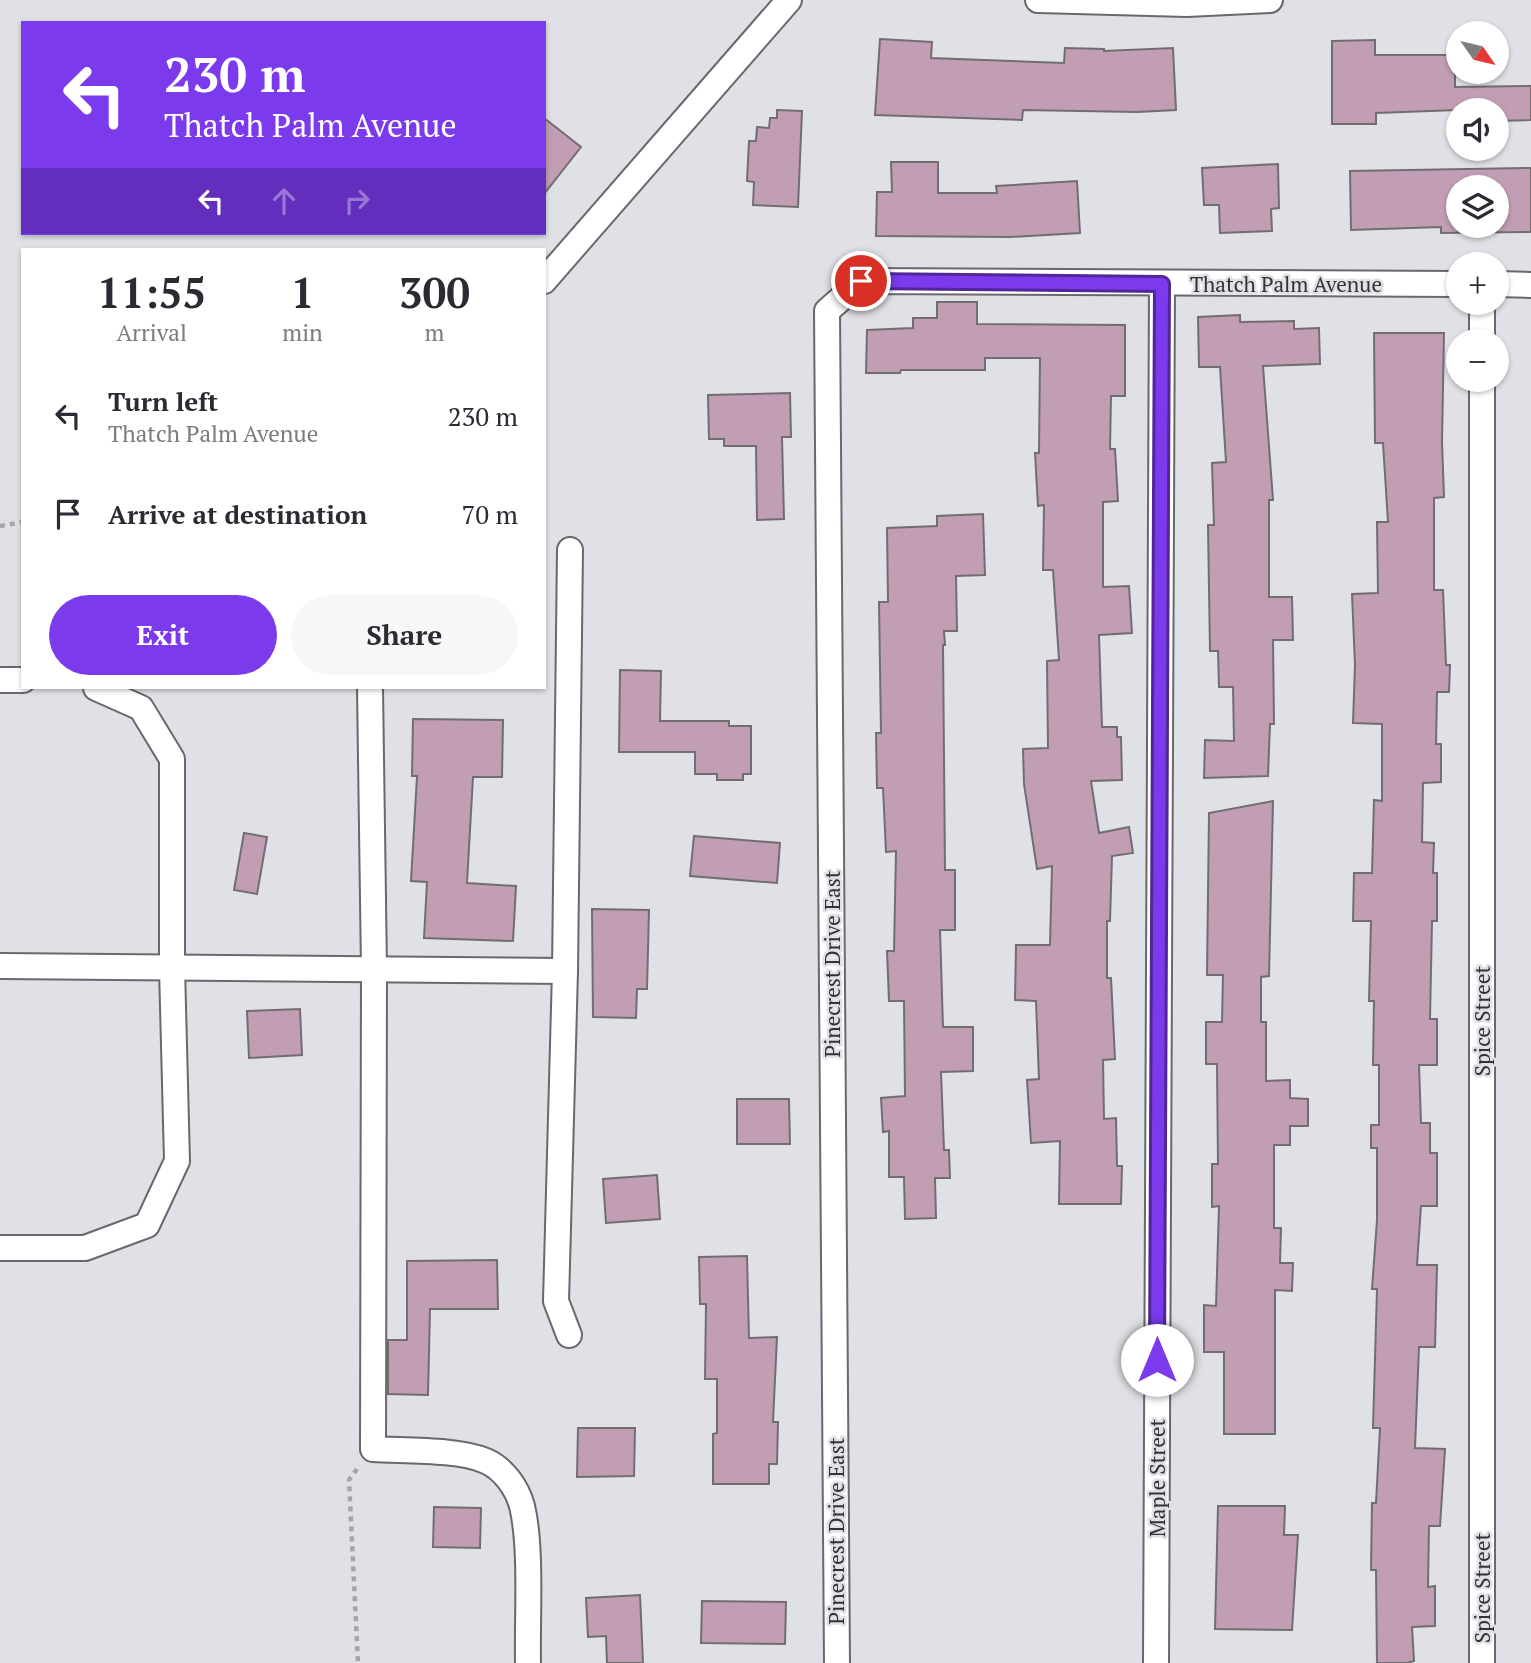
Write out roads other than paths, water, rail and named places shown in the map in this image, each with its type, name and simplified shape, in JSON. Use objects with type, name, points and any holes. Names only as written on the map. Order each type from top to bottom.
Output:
[{"type":"street","points":[[546,279],[789,0]]},
{"type":"street","points":[[1038,0],[1173,4],[1270,0]]},
{"type":"street","name":"Thatch Palm Avenue","points":[[861,281],[1446,284]]},
{"type":"street","name":"Pinecrest Drive East","points":[[838,1663],[827,311],[861,281]]},
{"type":"street","name":"Maple Street","points":[[1156,1663],[1162,284]]},
{"type":"street","points":[[1509,284],[1531,285]]},
{"type":"street","name":"Spice Street","points":[[1482,392],[1482,1663]]},
{"type":"street","points":[[569,1335],[556,1301],[565,971],[570,550]]},
{"type":"street","points":[[0,680],[21,680]]},
{"type":"street","points":[[0,1248],[85,1248],[147,1225],[177,1161],[172,968],[172,759],[141,708],[98,689]]},
{"type":"street","points":[[370,689],[374,970],[373,1449],[470,1456],[493,1465],[513,1486],[522,1508],[525,1531],[528,1663]]},
{"type":"street","points":[[0,966],[565,971]]}]
